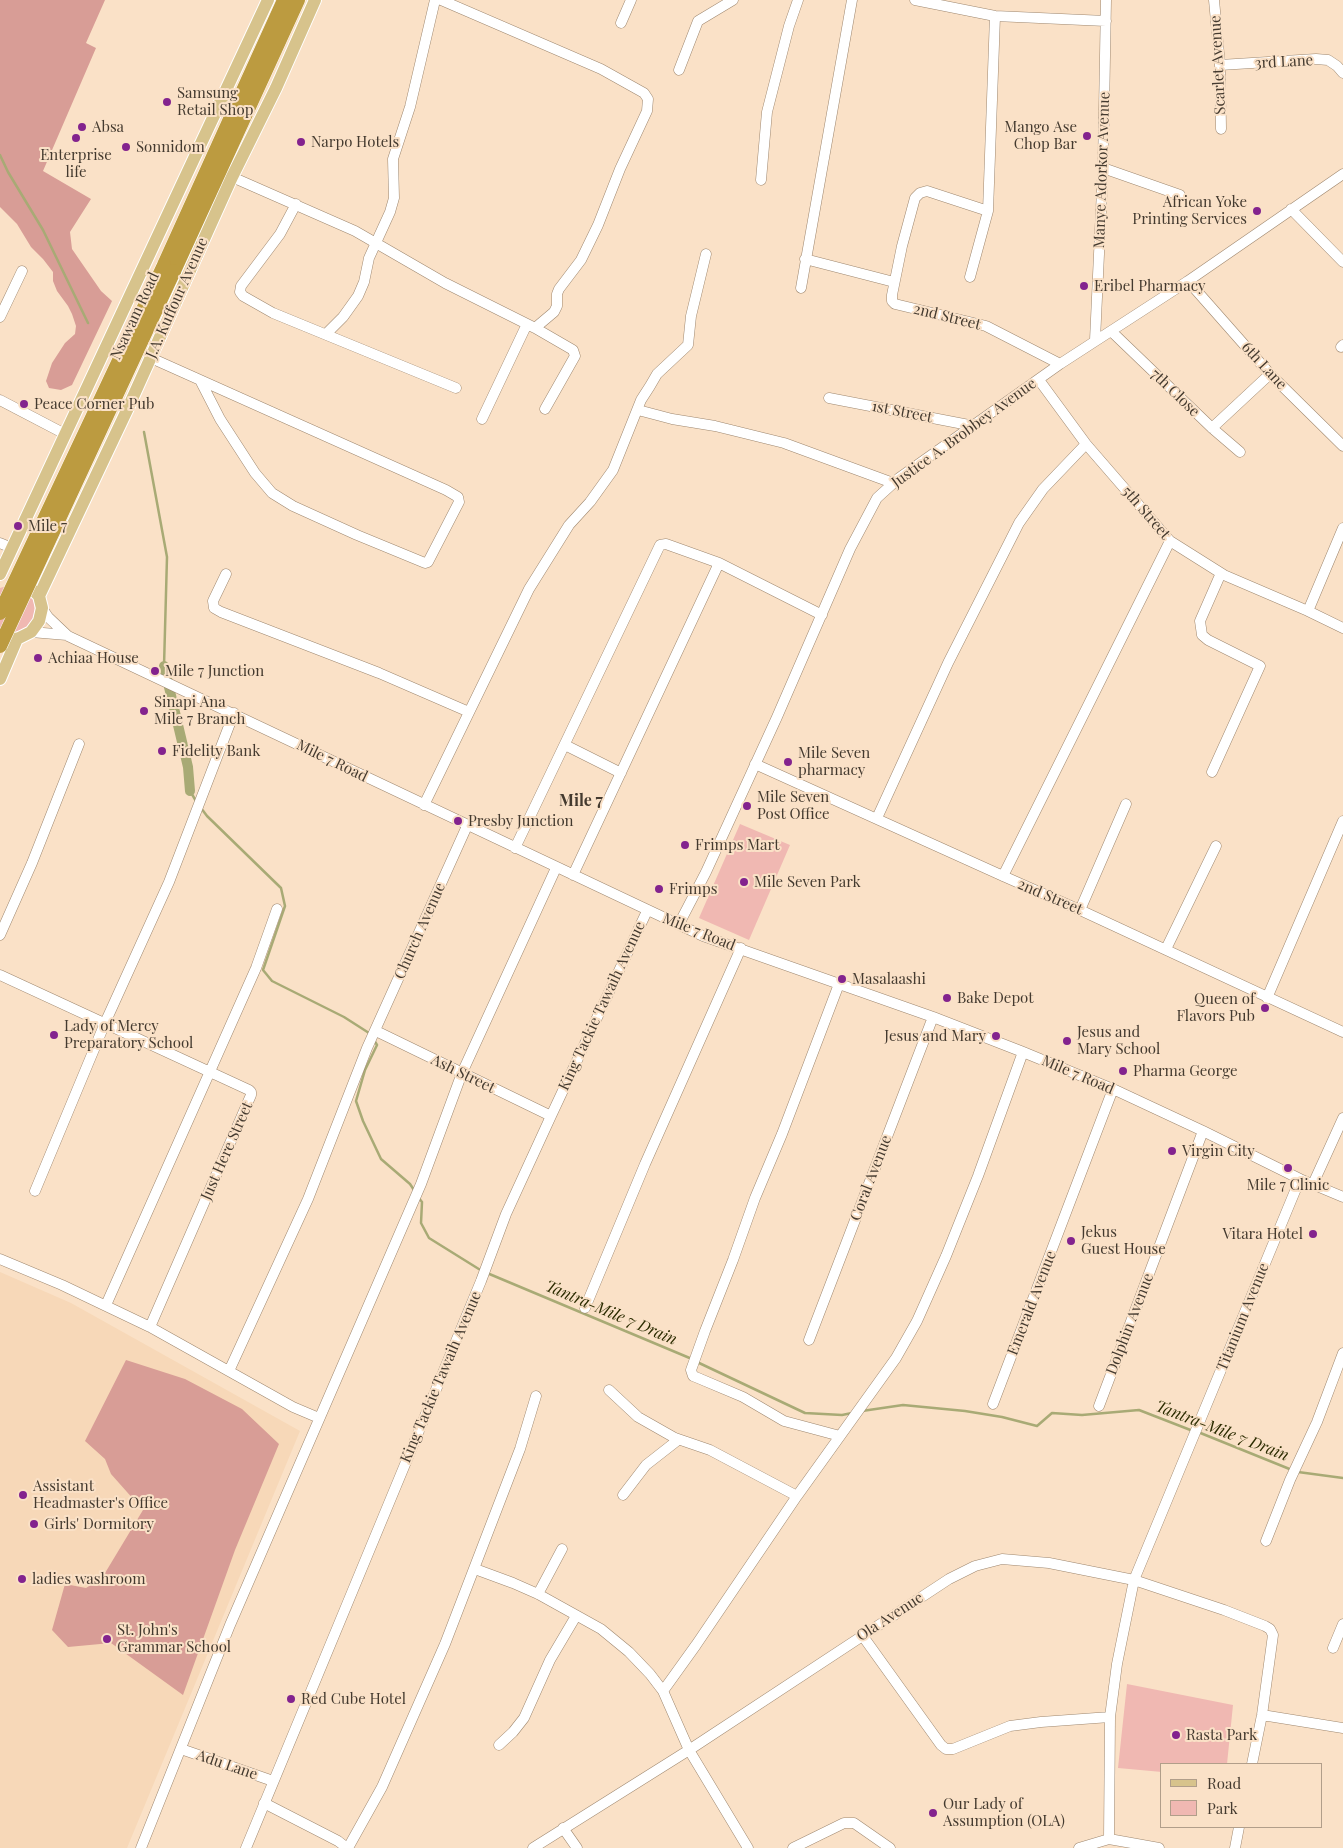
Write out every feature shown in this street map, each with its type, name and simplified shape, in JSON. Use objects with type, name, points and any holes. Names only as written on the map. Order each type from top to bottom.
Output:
[{"type":"highway","name":"Nsawam Road","points":[[0,646],[169,268],[284,0]]},
{"type":"highway","name":"Nsawam Road","points":[[0,613],[298,0]]},
{"type":"main road","points":[[0,574],[268,0]]},
{"type":"main road","name":"J.A. Kuffour Avenue","points":[[31,632],[39,621],[40,602],[232,177],[276,88],[315,0]]},
{"type":"main road","points":[[0,581],[12,578],[28,583],[40,602]]},
{"type":"main road","points":[[0,637],[17,639],[31,632]]},
{"type":"main road","points":[[0,679],[17,639]]},
{"type":"street","points":[[326,334],[343,317],[358,296],[364,282],[369,258],[390,212],[394,198],[394,159],[410,107],[435,0]]},
{"type":"street","points":[[440,0],[601,69],[644,93],[648,99],[648,111],[620,169],[594,234],[581,260],[559,289],[557,306],[554,312],[531,326],[482,419]]},
{"type":"street","points":[[621,23],[631,0]]},
{"type":"street","points":[[679,70],[698,21],[733,0]]},
{"type":"street","points":[[761,180],[767,112],[789,26],[798,0]]},
{"type":"street","points":[[800,288],[852,0]]},
{"type":"street","points":[[915,0],[995,16],[1106,22]]},
{"type":"street","name":"Manye Adorkor Avenue","points":[[1095,340],[1103,168],[1106,0]]},
{"type":"street","name":"Scarlet Avenue","points":[[1214,0],[1220,66],[1221,129]]},
{"type":"street","points":[[970,277],[988,211],[995,16]]},
{"type":"street","name":"3rd Lane","points":[[1220,66],[1316,59],[1328,60],[1338,66],[1343,73]]},
{"type":"street","points":[[1103,168],[1180,195]]},
{"type":"street","name":"Justice A. Brobbey Avenue","points":[[679,924],[706,872],[756,764],[850,549],[873,504],[893,483],[1060,364],[1188,281],[1343,174]]},
{"type":"street","points":[[232,177],[355,231],[445,283],[566,345],[574,352],[575,356],[545,409]]},
{"type":"street","points":[[805,259],[894,282],[915,198],[920,193],[927,191],[988,211]]},
{"type":"street","points":[[296,204],[280,234],[241,286],[240,292],[247,300],[273,313],[456,388]]},
{"type":"street","points":[[1292,209],[1343,262]]},
{"type":"street","points":[[424,805],[529,589],[569,525],[590,502],[613,470],[641,400],[657,374],[688,345],[691,316],[706,254]]},
{"type":"street","points":[[0,317],[22,271]]},
{"type":"street","name":"6th Lane","points":[[1188,281],[1270,374],[1343,446]]},
{"type":"street","name":"2nd Street","points":[[894,282],[892,301],[895,304],[986,326],[1060,364]]},
{"type":"street","name":"7th Close","points":[[1111,331],[1212,428],[1240,452]]},
{"type":"street","points":[[151,358],[438,486],[458,497],[459,502],[428,562],[425,563],[364,538],[293,506],[272,493],[255,473],[225,426],[200,380]]},
{"type":"street","points":[[1212,428],[1270,374]]},
{"type":"street","name":"5th Street","points":[[1039,380],[1086,444],[1170,541],[1220,573],[1343,628]]},
{"type":"street","name":"1st Street","points":[[829,398],[974,426]]},
{"type":"street","points":[[0,400],[65,434]]},
{"type":"street","points":[[638,410],[784,443],[893,483]]},
{"type":"street","points":[[877,818],[948,663],[1019,523],[1043,489],[1086,444]]},
{"type":"street","points":[[1308,611],[1343,528]]},
{"type":"street","points":[[1003,876],[1170,541]]},
{"type":"street","points":[[0,542],[12,548]]},
{"type":"street","points":[[515,848],[660,545],[666,544],[719,563],[822,615]]},
{"type":"street","points":[[573,875],[719,563]]},
{"type":"street","points":[[1212,772],[1260,666],[1208,640],[1202,635],[1200,621],[1220,573]]},
{"type":"street","points":[[226,574],[213,601],[214,608],[221,612],[379,673],[468,712]]},
{"type":"street","points":[[40,602],[48,617],[68,636]]},
{"type":"street","points":[[31,632],[68,636]]},
{"type":"street","name":"Mile 7 Road","points":[[68,636],[234,713],[466,826],[702,936],[933,1017],[1023,1052],[1113,1089],[1203,1130],[1300,1179],[1343,1197]]},
{"type":"street","points":[[35,1191],[106,1023],[169,882],[234,713]]},
{"type":"street","points":[[0,935],[32,863],[80,744]]},
{"type":"street","points":[[565,745],[621,773]]},
{"type":"street","name":"2nd Street","points":[[756,764],[1166,949],[1343,1032]]},
{"type":"street","points":[[1080,910],[1126,804]]},
{"type":"street","points":[[1267,998],[1343,821]]},
{"type":"street","name":"Church Avenue","points":[[229,1371],[308,1199],[367,1048],[375,1034],[466,826]]},
{"type":"street","points":[[1166,949],[1216,846]]},
{"type":"street","points":[[141,1848],[230,1625],[421,1184],[462,1073],[556,868]]},
{"type":"street","points":[[106,1305],[256,968],[277,909]]},
{"type":"street","name":"King Tackie Tawaih Avenue","points":[[246,1848],[486,1264],[551,1116],[647,911]]},
{"type":"street","points":[[585,1308],[649,1155],[740,948]]},
{"type":"street","name":"Just Here Street","points":[[0,975],[249,1090],[251,1095],[150,1326]]},
{"type":"street","points":[[839,984],[782,1134],[755,1198],[734,1260],[691,1370],[693,1376],[743,1397],[784,1420],[840,1436]]},
{"type":"street","name":"Coral Avenue","points":[[809,1340],[933,1017]]},
{"type":"street","name":"Ash Street","points":[[375,1034],[551,1116]]},
{"type":"street","points":[[663,1691],[797,1496],[896,1358],[917,1320],[946,1256],[975,1185],[1023,1052]]},
{"type":"street","name":"Emerald Avenue","points":[[994,1404],[1113,1089]]},
{"type":"street","points":[[1313,1184],[1343,1118]]},
{"type":"street","name":"Dolphin Avenue","points":[[1099,1406],[1203,1130]]},
{"type":"street","name":"Titanium Avenue","points":[[1109,1839],[1110,1717],[1116,1664],[1134,1580],[1300,1179]]},
{"type":"street","points":[[0,1259],[150,1326],[293,1408],[319,1418]]},
{"type":"street","points":[[1266,1541],[1290,1480],[1317,1422],[1343,1354]]},
{"type":"street","points":[[609,1390],[638,1416],[678,1440],[710,1450],[797,1496]]},
{"type":"street","points":[[264,1803],[338,1841],[347,1848],[382,1787],[446,1644],[520,1449],[536,1396]]},
{"type":"street","points":[[623,1494],[650,1462],[678,1440]]},
{"type":"street","points":[[538,1594],[562,1550]]},
{"type":"street","name":"Ola Avenue","points":[[533,1848],[689,1750],[949,1579],[975,1566],[1002,1559],[1050,1563],[1134,1580],[1224,1610],[1270,1629],[1272,1635],[1271,1648],[1262,1715]]},
{"type":"street","points":[[475,1569],[538,1594],[601,1629],[630,1652],[663,1691],[689,1750],[748,1848]]},
{"type":"street","points":[[499,1745],[524,1718],[550,1660],[576,1616]]},
{"type":"street","points":[[1333,1648],[1343,1624]]},
{"type":"street","points":[[862,1635],[941,1745],[946,1749],[953,1749],[1010,1726],[1025,1723],[1110,1717]]},
{"type":"street","points":[[1252,1763],[1262,1715],[1343,1728]]},
{"type":"street","name":"Adu Lane","points":[[181,1749],[273,1781]]},
{"type":"street","points":[[793,1848],[844,1823],[854,1824],[890,1848]]},
{"type":"street","points":[[563,1828],[577,1848]]},
{"type":"street","points":[[1235,1848],[1239,1828]]},
{"type":"street","points":[[1079,1848],[1109,1839],[1159,1848]]},
{"type":"shaded area","points":[[0,0],[105,0],[86,43],[96,48],[43,171],[91,199],[70,232],[72,249],[101,291],[112,301],[72,385],[61,390],[49,388],[46,381],[52,363],[65,343],[75,334],[76,326],[72,314],[57,291],[53,281],[53,272],[31,247],[17,224],[0,207]]},
{"type":"shaded area","name":"St. John's Grammar School","points":[[0,1272],[71,1303],[300,1431],[127,1848],[0,1848]]},
{"type":"shaded area","points":[[126,1360],[185,1379],[242,1409],[279,1444],[235,1550],[183,1695],[111,1643],[68,1647],[52,1630],[65,1584],[86,1588],[102,1578],[143,1510],[111,1474],[105,1459],[85,1441]]},
{"type":"green space","points":[[10,585],[31,594],[34,601],[35,617],[25,629],[10,633],[0,630],[0,588]]},
{"type":"green space","name":"Mile Seven Park","points":[[740,824],[790,845],[749,940],[699,918]]},
{"type":"green space","name":"Rasta Park","points":[[1127,1684],[1233,1705],[1227,1763],[1160,1763],[1160,1772],[1118,1768]]},
{"type":"waterway","points":[[0,155],[8,172],[43,230],[88,323]]},
{"type":"waterway","points":[[144,432],[167,557],[164,666]]},
{"type":"waterway","points":[[164,666],[188,767],[190,791]]},
{"type":"waterway","name":"Tantra-Mile 7 Drain","points":[[190,791],[196,801]]},
{"type":"waterway","name":"Tantra-Mile 7 Drain","points":[[201,808],[281,888],[285,906],[263,970],[272,981],[344,1017],[369,1033]]},
{"type":"waterway","name":"Tantra-Mile 7 Drain","points":[[374,1040],[377,1045],[365,1070],[356,1101],[381,1159],[410,1184],[414,1190]]},
{"type":"waterway","name":"Tantra-Mile 7 Drain","points":[[418,1197],[422,1202],[421,1223],[429,1238],[482,1271]]},
{"type":"waterway","name":"Tantra-Mile 7 Drain","points":[[487,1273],[692,1359]]},
{"type":"waterway","name":"Tantra-Mile 7 Drain","points":[[697,1362],[805,1413],[842,1415],[852,1413]]},
{"type":"waterway","name":"Tantra-Mile 7 Drain","points":[[862,1411],[903,1405],[965,1411],[1002,1417],[1037,1426],[1052,1413],[1082,1415],[1139,1410],[1193,1431]]},
{"type":"waterway","name":"Tantra-Mile 7 Drain","points":[[1198,1432],[1292,1470]]},
{"type":"waterway","name":"Tantra-Mile 7 Drain","points":[[1298,1472],[1343,1478]]},
{"type":"place","name":"Samsung Retail Shop","points":[[167,102]]},
{"type":"place","name":"Absa","points":[[82,127]]},
{"type":"place","name":"Mango Ase Chop Bar","points":[[1087,136]]},
{"type":"place","name":"Enterprise life","points":[[76,138]]},
{"type":"place","name":"Narpo Hotels","points":[[301,142]]},
{"type":"place","name":"Sonnidom","points":[[126,147]]},
{"type":"place","name":"African Yoke Printing Services","points":[[1257,211]]},
{"type":"place","name":"Eribel Pharmacy","points":[[1084,286]]},
{"type":"place","name":"Peace Corner Pub","points":[[24,404]]},
{"type":"place","name":"Mile 7","points":[[18,526]]},
{"type":"place","name":"Achiaa House","points":[[38,658]]},
{"type":"place","name":"Mile 7 Junction","points":[[155,671]]},
{"type":"place","name":"Sinapi Ana Mile 7 Branch","points":[[144,711]]},
{"type":"place","name":"Fidelity Bank","points":[[162,751]]},
{"type":"place","name":"Mile Seven pharmacy","points":[[788,762]]},
{"type":"place","name":"Mile Seven Post Office","points":[[747,806]]},
{"type":"place","name":"Presby Junction","points":[[458,821]]},
{"type":"place","name":"Frimps Mart","points":[[685,845]]},
{"type":"place","name":"Mile Seven Park","points":[[744,882]]},
{"type":"place","name":"Frimps","points":[[659,889]]},
{"type":"place","name":"Masalaashi","points":[[842,979]]},
{"type":"place","name":"Bake Depot","points":[[947,998]]},
{"type":"place","name":"Queen of Flavors Pub","points":[[1265,1008]]},
{"type":"place","name":"Lady of Mercy Preparatory School","points":[[54,1035]]},
{"type":"place","name":"Jesus and Mary","points":[[996,1036]]},
{"type":"place","name":"Jesus and Mary School","points":[[1067,1041]]},
{"type":"place","name":"Pharma George","points":[[1123,1071]]},
{"type":"place","name":"Virgin City","points":[[1172,1151]]},
{"type":"place","name":"Mile 7 Clinic","points":[[1288,1168]]},
{"type":"place","name":"Vitara Hotel","points":[[1313,1234]]},
{"type":"place","name":"Jekus Guest House","points":[[1071,1241]]},
{"type":"place","name":"Assistant Headmaster's Office","points":[[23,1495]]},
{"type":"place","name":"Girls' Dormitory","points":[[34,1524]]},
{"type":"place","name":"ladies washroom","points":[[22,1579]]},
{"type":"place","name":"St. John's Grammar School","points":[[107,1639]]},
{"type":"place","name":"Red Cube Hotel","points":[[291,1699]]},
{"type":"place","name":"Rasta Park","points":[[1176,1735]]},
{"type":"place","name":"Our Lady of Assumption (OLA)","points":[[933,1813]]},
{"type":"district","name":"Mile 7","points":[[581,801]]}]
